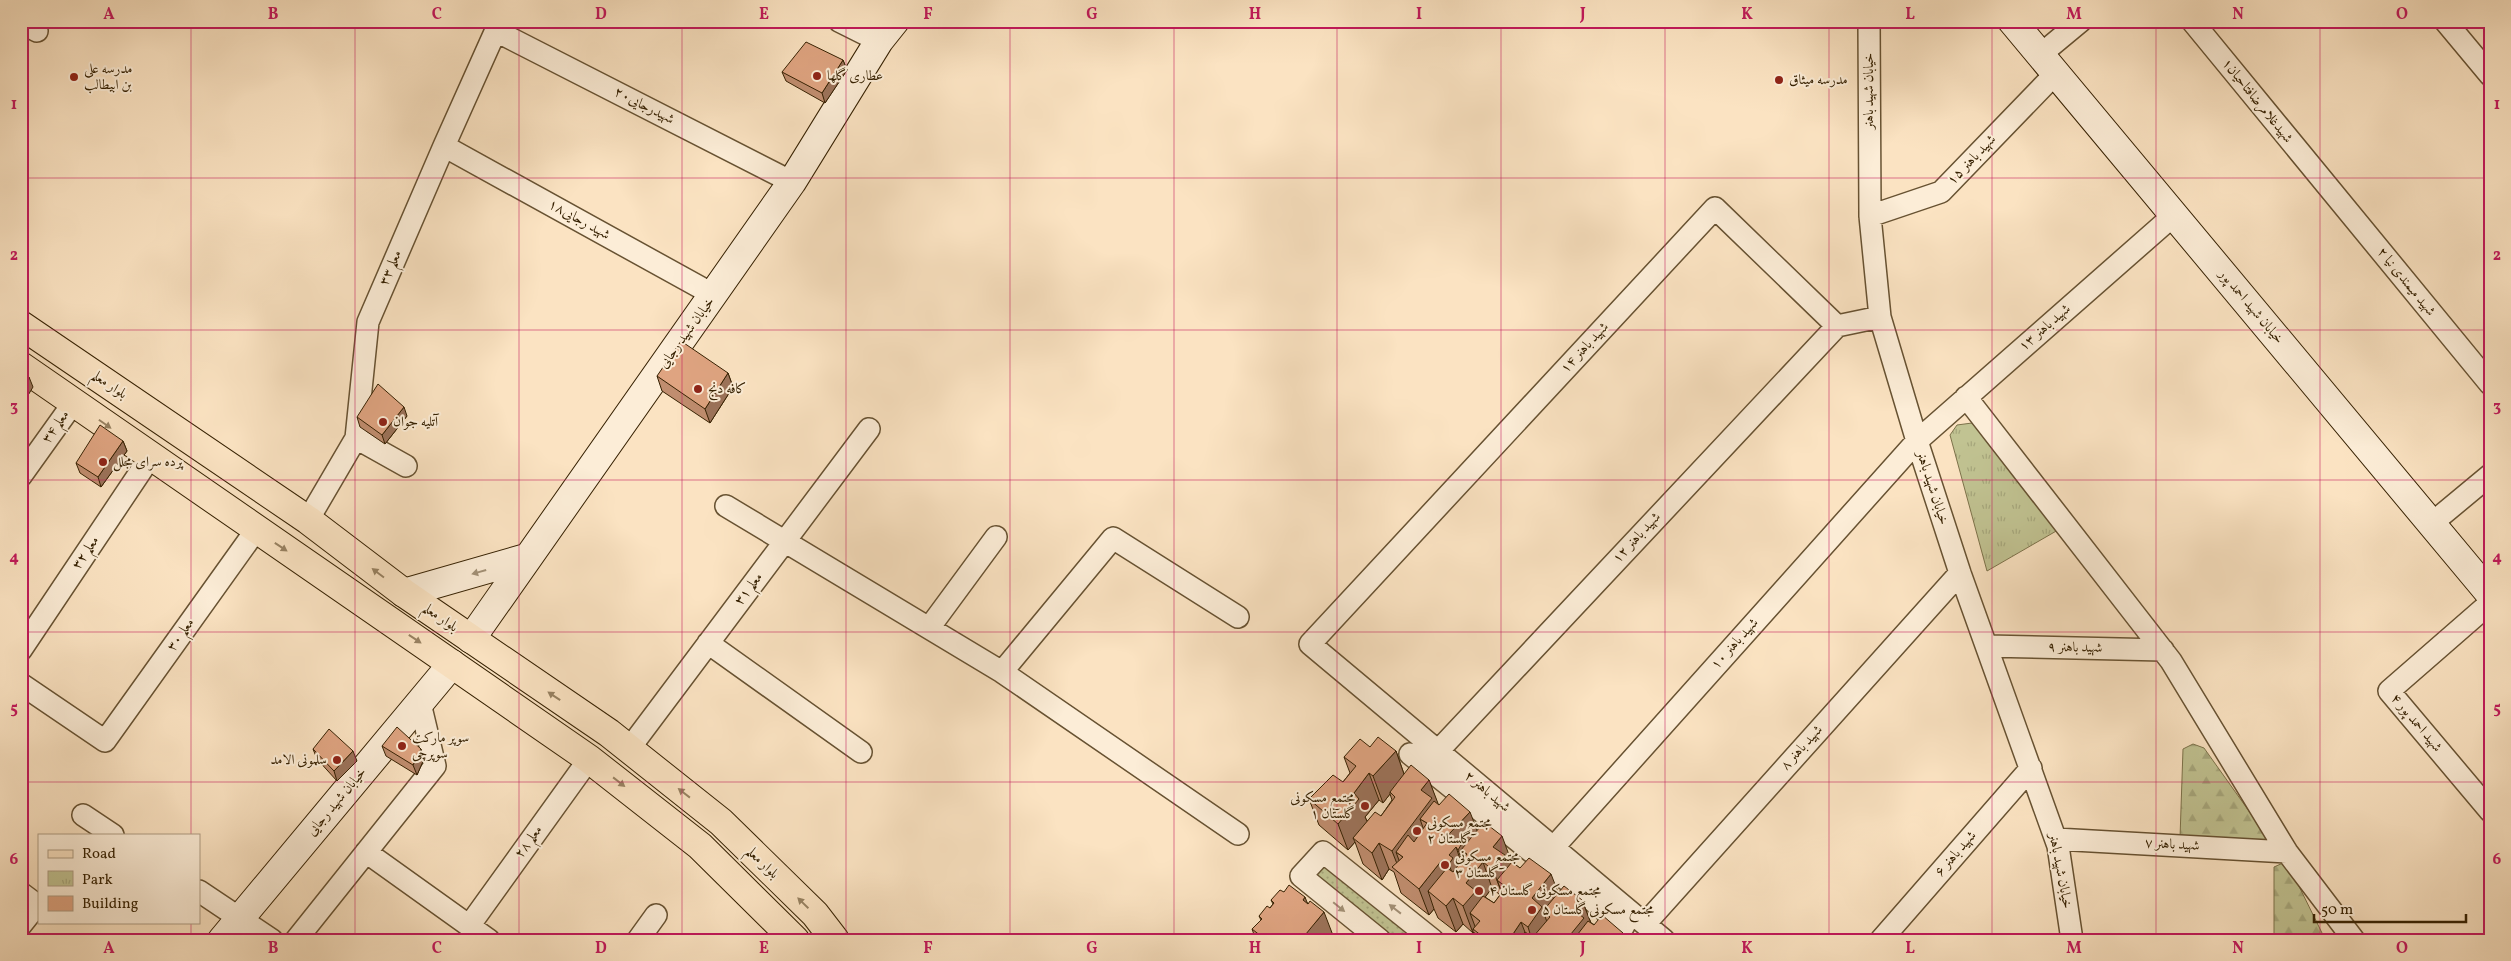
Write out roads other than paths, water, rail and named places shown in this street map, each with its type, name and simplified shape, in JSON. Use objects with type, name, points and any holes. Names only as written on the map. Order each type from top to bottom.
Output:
[{"type":"main road","name":"بلوار معلم","points":[[21,325],[308,520],[404,593],[629,749],[721,822],[815,914],[835,940]]},
{"type":"main road","points":[[21,366],[590,759],[700,846],[791,938]]},
{"type":"main road","points":[[452,664],[471,639]]},
{"type":"street","points":[[839,21],[887,31]]},
{"type":"street","name":"خیابان شهید باهنر","points":[[1869,21],[1870,216],[1880,317],[1917,441],[1960,572],[2056,839],[2072,940]]},
{"type":"street","name":"خیابان شهید احمد پور","points":[[2012,21],[2490,594]]},
{"type":"street","name":"شهید باهنر ۱۵","points":[[1870,216],[1941,192],[2048,64],[2081,21]]},
{"type":"street","name":"شهیدغلامرضافتاحیان۱","points":[[2192,21],[2323,180]]},
{"type":"street","points":[[2445,21],[2483,67]]},
{"type":"street","name":"معلم ۳۳","points":[[308,520],[356,438],[368,322],[498,26]]},
{"type":"street","name":"شهیدرجایی۲۰","points":[[498,26],[792,182]]},
{"type":"street","name":"خیابان شهید رجایی","points":[[471,639],[526,558],[714,295],[792,182],[887,31]]},
{"type":"street","name":"شهید رجایی۱۸","points":[[444,146],[714,295]]},
{"type":"street","name":"شهید میمندی نیا ۲","points":[[2323,180],[2490,384]]},
{"type":"street","name":"شهید باهنر ۱۴","points":[[1310,644],[1715,208],[1836,326]]},
{"type":"street","name":"شهید باهنر ۱۳","points":[[1917,441],[2174,214]]},
{"type":"street","points":[[1836,326],[1880,317]]},
{"type":"street","name":"شهید باهنر ۱۲","points":[[1438,751],[1836,326]]},
{"type":"street","points":[[1966,397],[2163,650],[2287,852],[2354,940]]},
{"type":"street","name":"معلم ۳۴","points":[[21,476],[74,402]]},
{"type":"street","name":"معلم ۳۱","points":[[629,749],[869,429]]},
{"type":"street","points":[[356,438],[406,466]]},
{"type":"street","name":"شهید باهنر ۱۰","points":[[1553,848],[1917,441]]},
{"type":"street","name":"معلم ۳۲","points":[[21,650],[152,456]]},
{"type":"street","points":[[2431,524],[2490,475]]},
{"type":"street","points":[[726,506],[1002,672],[1238,834]]},
{"type":"street","name":"معلم ۳۰","points":[[21,684],[105,741],[256,530]]},
{"type":"street","points":[[930,628],[996,537]]},
{"type":"street","points":[[1002,672],[1113,538],[1238,617]]},
{"type":"street","points":[[404,593],[526,558]]},
{"type":"street","name":"شهید باهنر ۸","points":[[1643,932],[1960,572]]},
{"type":"street","name":"شهید احمد پور ۴","points":[[2490,603],[2389,691],[2490,811]]},
{"type":"street","points":[[708,643],[861,752]]},
{"type":"street","name":"شهید باهنر ۲","points":[[1310,644],[1553,848],[1643,932],[1664,940]]},
{"type":"street","name":"شهید باهنر ۹","points":[[1987,646],[2163,650]]},
{"type":"street","name":"خیابان شهید رجایی","points":[[222,940],[452,664]]},
{"type":"street","points":[[296,940],[435,766],[420,703]]},
{"type":"street","points":[[1410,754],[1643,932]]},
{"type":"street","name":"معلم ۲۸","points":[[469,926],[590,759]]},
{"type":"street","name":"شهید باهنر ۶","points":[[1881,940],[2031,768]]},
{"type":"street","points":[[82,815],[111,834]]},
{"type":"street","name":"شهید باهنر ۷","points":[[2056,839],[2287,852]]},
{"type":"street","points":[[366,852],[489,940]]},
{"type":"street","points":[[1380,940],[1300,876],[1323,852],[1433,940]]},
{"type":"street","points":[[200,892],[272,940]]},
{"type":"street","points":[[21,893],[37,905],[21,925]]},
{"type":"street","points":[[638,940],[656,915]]},
{"type":"place","name":"عطاری گلها","points":[[817,76]]},
{"type":"place","name":"مدرسه علی بن ابیطالب","points":[[74,77]]},
{"type":"place","name":"مدرسه میثاق","points":[[1779,80]]},
{"type":"place","name":"کافه دنج","points":[[698,389]]},
{"type":"place","name":"آتلیه جوان","points":[[383,422]]},
{"type":"place","name":"پرده سرای مجلل","points":[[103,462]]},
{"type":"place","name":"سوپر مارکت سوپرچی","points":[[402,746]]},
{"type":"place","name":"سلمونی الامد","points":[[337,760]]},
{"type":"place","name":"مجتمع مسکونی گلستان ۱","points":[[1365,806]]},
{"type":"place","name":"مجتمع مسکونی گلستان ۲","points":[[1417,831]]},
{"type":"place","name":"مجتمع مسکونی گلستان ۳","points":[[1445,865]]},
{"type":"place","name":"مجتمع مسکونی گلستان ۴","points":[[1479,891]]},
{"type":"place","name":"مجتمع مسکونی گلستان ۵","points":[[1532,910]]}]
